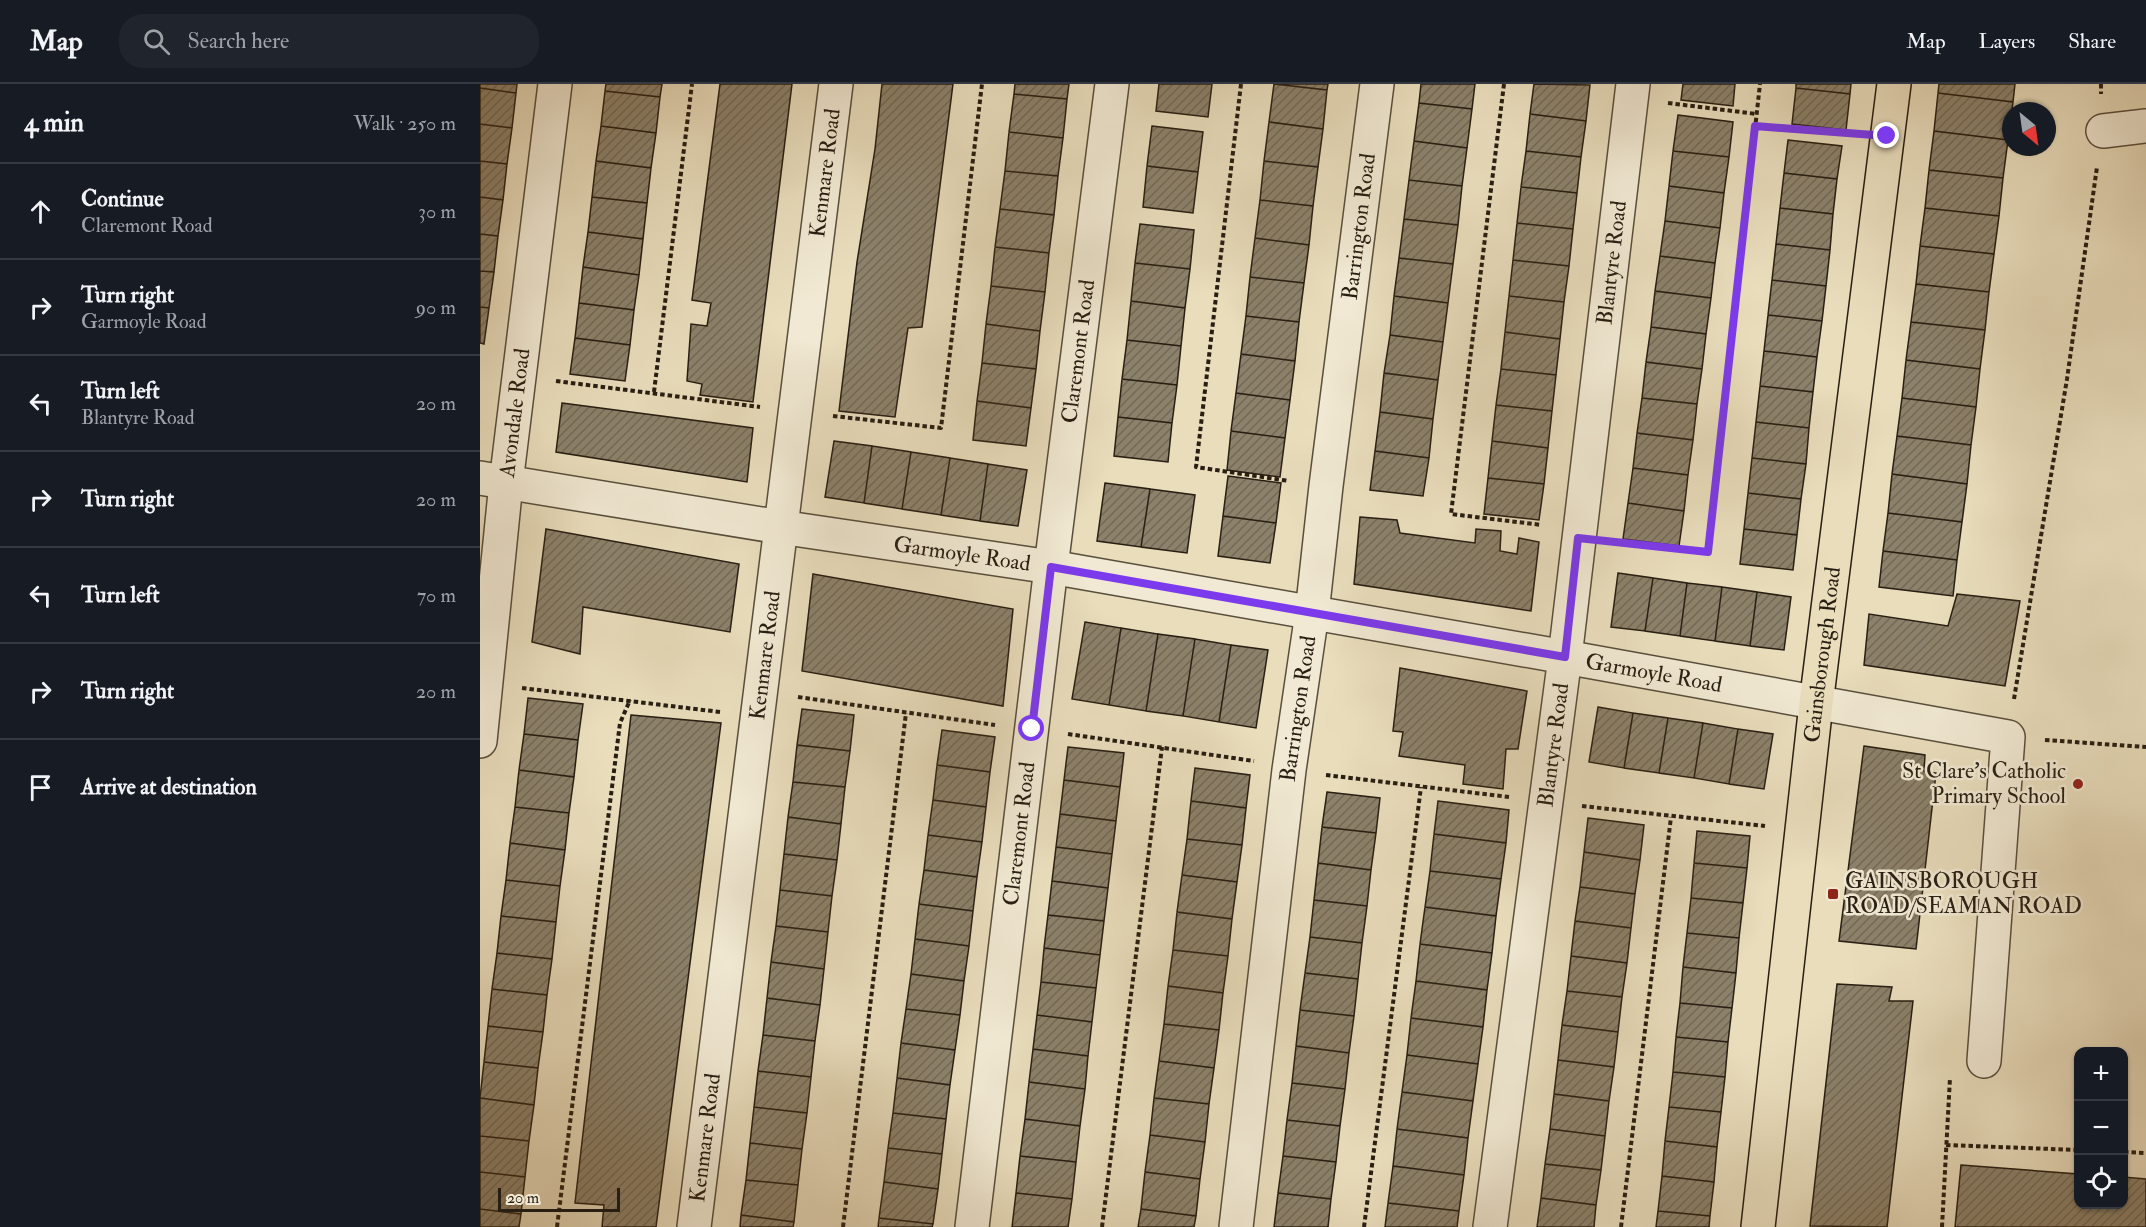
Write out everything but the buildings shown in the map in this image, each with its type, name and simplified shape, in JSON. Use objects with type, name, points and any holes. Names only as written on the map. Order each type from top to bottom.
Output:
[{"type":"main road","name":"Gainsborough Road","points":[[1758,1227],[1816,704],[1894,84]]},
{"type":"street","name":"Avondale Road","points":[[480,741],[487,685],[493,481],[520,377],[555,84]]},
{"type":"street","name":"Kenmare Road","points":[[694,1227],[836,84]]},
{"type":"street","name":"Claremont Road","points":[[972,1227],[1051,567],[1112,84]]},
{"type":"street","name":"Barrington Road","points":[[1236,1227],[1289,770],[1312,613],[1377,84]]},
{"type":"street","name":"Blantyre Road","points":[[1490,1227],[1565,657],[1632,92]]},
{"type":"street","points":[[2103,131],[2146,126]]},
{"type":"street","name":"Garmoyle Road","points":[[493,481],[1051,567],[1565,657],[2008,738]]},
{"type":"street","points":[[1984,1060],[2008,738]]},
{"type":"path","points":[[654,392],[692,84]]},
{"type":"path","points":[[520,377],[941,428],[982,84]]},
{"type":"path","points":[[1241,84],[1196,467],[1326,486]]},
{"type":"path","points":[[1504,84],[1451,514],[1708,552],[1760,84]]},
{"type":"path","points":[[2101,84],[2103,131],[2067,379],[2008,738],[2146,747]]},
{"type":"path","points":[[1632,92],[1757,114]]},
{"type":"path","points":[[1755,126],[1887,136]]},
{"type":"path","points":[[487,685],[756,716]]},
{"type":"path","points":[[557,1227],[620,723],[630,700]]},
{"type":"path","points":[[843,1227],[906,713]]},
{"type":"path","points":[[1102,1227],[1162,747]]},
{"type":"path","points":[[1364,1227],[1421,787]]},
{"type":"path","points":[[1621,1227],[1671,817]]},
{"type":"path","points":[[1941,1227],[1951,1062],[1984,1060]]},
{"type":"path","points":[[1946,1145],[2074,1150]]},
{"type":"path","points":[[2128,1152],[2146,1153]]},
{"type":"place","name":"St Clare's Catholic Primary School","points":[[2078,784]]},
{"type":"place","name":"GAINSBOROUGH ROAD/SEAMAN ROAD","points":[[1833,894]]},
{"type":"route","points":[[1032,729],[1051,567],[1565,657],[1578,538],[1708,552],[1755,126],[1887,136]]}]
